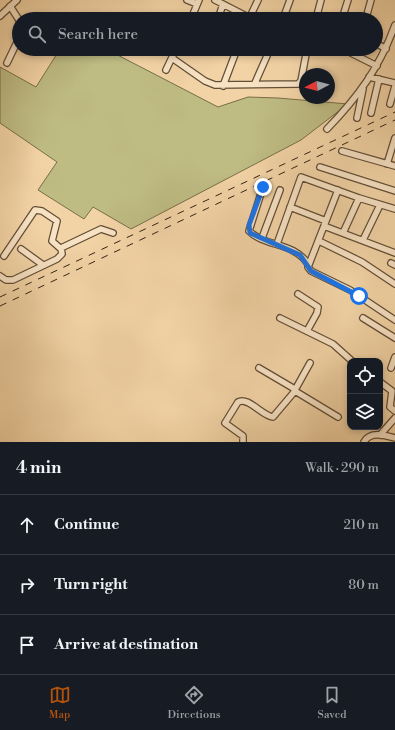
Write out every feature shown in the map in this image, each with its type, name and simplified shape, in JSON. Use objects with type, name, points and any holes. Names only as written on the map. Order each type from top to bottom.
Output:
[{"type":"street","points":[[186,0],[198,2],[193,12]]},
{"type":"street","points":[[215,0],[238,12]]},
{"type":"street","points":[[252,12],[258,0]]},
{"type":"street","points":[[286,12],[290,0]]},
{"type":"street","points":[[318,12],[321,0]]},
{"type":"street","points":[[344,12],[348,0]]},
{"type":"street","points":[[368,12],[371,0]]},
{"type":"street","points":[[0,16],[15,1]]},
{"type":"street","points":[[220,12],[223,4]]},
{"type":"street","points":[[10,6],[14,12]]},
{"type":"street","points":[[383,55],[395,25]]},
{"type":"street","points":[[7,63],[12,53]]},
{"type":"street","points":[[223,86],[234,56]]},
{"type":"street","points":[[255,83],[267,56]]},
{"type":"street","points":[[166,70],[172,58],[205,81],[223,86],[255,83],[300,83],[306,56]]},
{"type":"street","points":[[357,56],[377,66]]},
{"type":"street","points":[[327,129],[345,110],[364,86],[382,56]]},
{"type":"street","points":[[370,77],[395,85],[390,104]]},
{"type":"street","points":[[371,113],[379,79]]},
{"type":"street","points":[[357,118],[364,86]]},
{"type":"street","points":[[387,164],[392,154],[395,138]]},
{"type":"street","points":[[342,151],[395,166]]},
{"type":"street","points":[[320,167],[395,191]]},
{"type":"street","points":[[277,244],[300,178],[302,177],[359,198],[395,209]]},
{"type":"street","points":[[263,187],[248,229],[250,233],[300,255],[308,264],[311,271],[350,290],[395,320]]},
{"type":"street","points":[[262,238],[280,190]]},
{"type":"street","points":[[308,264],[338,190]]},
{"type":"street","points":[[343,232],[359,198]]},
{"type":"street","points":[[363,240],[380,205]]},
{"type":"street","points":[[290,207],[343,232],[395,253]]},
{"type":"street","points":[[0,276],[6,280],[13,280],[61,256],[61,249],[52,241],[57,221],[40,210],[35,210],[4,256]]},
{"type":"street","points":[[61,249],[66,245],[99,229],[113,233]]},
{"type":"street","points":[[318,240],[362,262],[395,284]]},
{"type":"street","points":[[21,249],[43,264]]},
{"type":"street","points":[[298,294],[318,306],[317,313],[308,331]]},
{"type":"street","points":[[280,318],[333,344],[349,358]]},
{"type":"street","points":[[363,318],[395,338]]},
{"type":"street","points":[[391,368],[395,357]]},
{"type":"street","points":[[242,442],[243,436],[226,426],[225,423],[238,402],[245,401],[266,415],[273,417],[295,390],[310,363]]},
{"type":"street","points":[[259,368],[338,417]]},
{"type":"street","points":[[383,384],[392,392],[390,406],[395,411]]},
{"type":"street","points":[[380,435],[395,418]]},
{"type":"street","points":[[364,442],[368,436],[380,435],[395,438]]},
{"type":"shaded area","points":[[56,56],[120,56],[218,107],[248,97],[299,100],[299,104],[348,104],[301,140],[131,229],[93,207],[84,219],[38,190],[57,162],[0,123],[0,67],[36,87]]},
{"type":"railway","points":[[0,297],[395,112]]},
{"type":"railway","points":[[0,306],[395,120]]},
{"type":"route","points":[[263,187],[249,225],[248,229],[250,233],[294,251],[304,258],[311,271],[359,296]]}]
